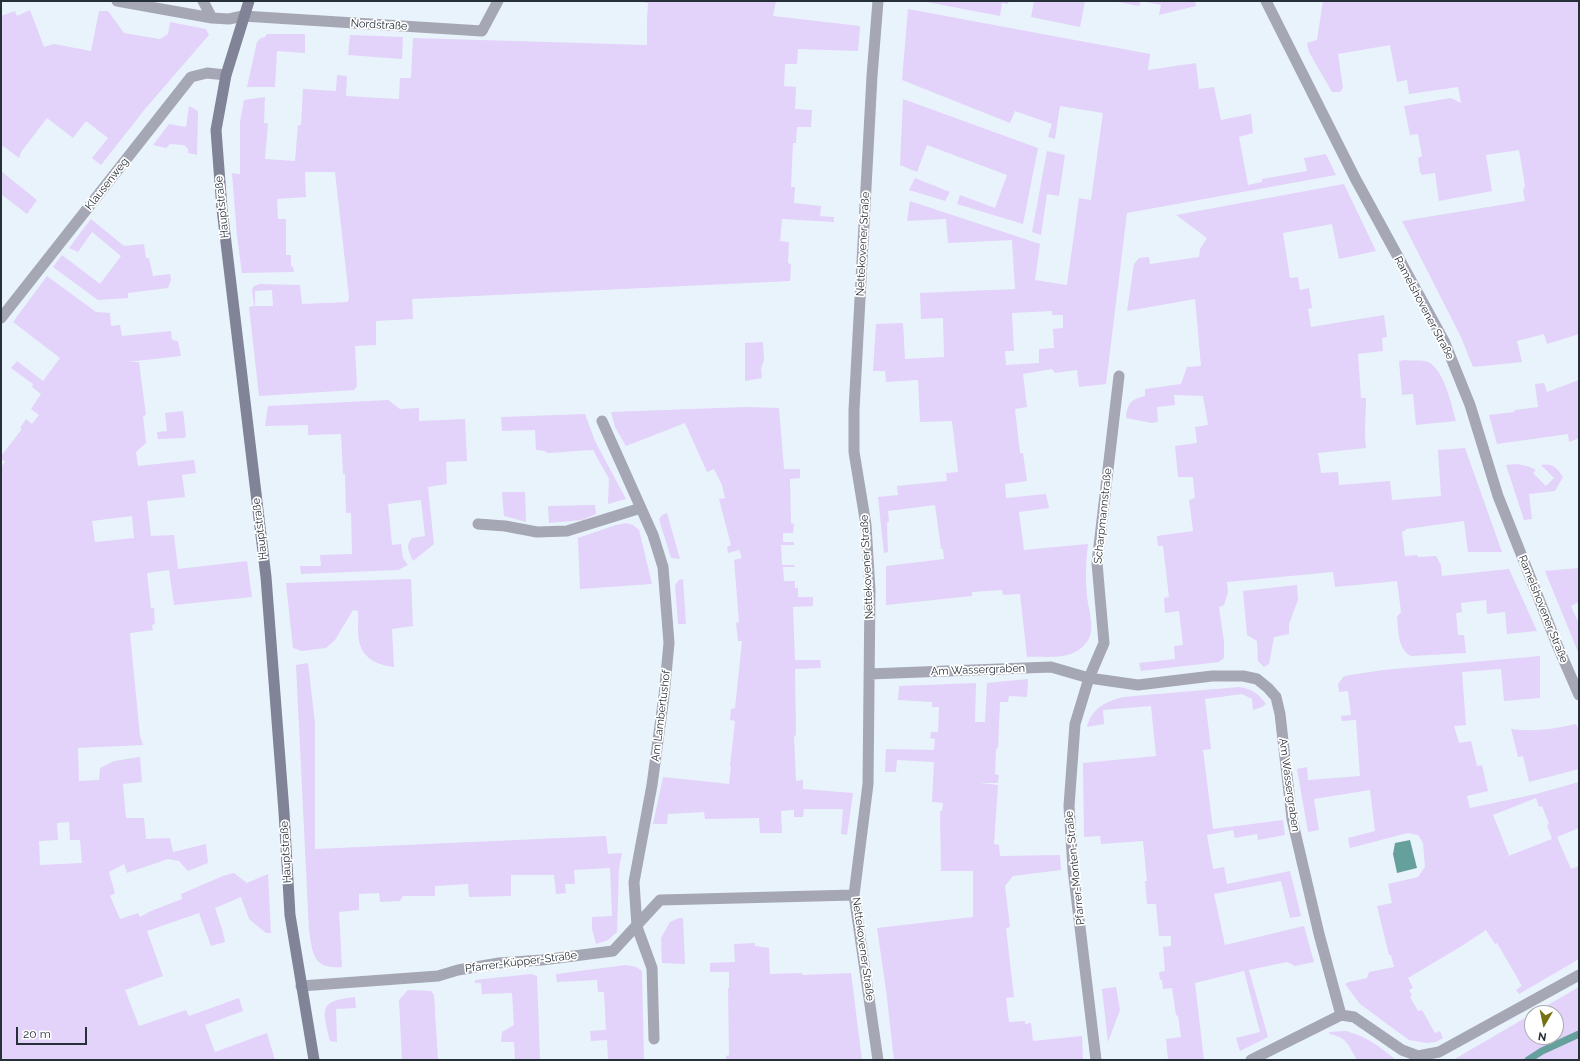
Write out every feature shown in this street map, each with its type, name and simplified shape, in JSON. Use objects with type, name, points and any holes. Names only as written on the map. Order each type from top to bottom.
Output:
[{"type":"main road","name":"Hauptstraße","points":[[249,1],[243,16],[226,75],[216,130],[219,184],[266,577],[284,812],[290,914],[314,1060]]},
{"type":"street","points":[[117,1],[212,18],[229,19],[243,16]]},
{"type":"street","points":[[203,1],[212,18]]},
{"type":"street","name":"Nordstraße","points":[[243,16],[482,31],[498,1]]},
{"type":"street","name":"Nettekovener Straße","points":[[878,1],[871,91],[854,410],[854,452],[866,525],[870,590],[868,784],[854,895],[878,1060]]},
{"type":"street","name":"Ramelshovener Straße","points":[[1266,1],[1355,178],[1445,343],[1470,405],[1498,496],[1558,647],[1579,695]]},
{"type":"street","name":"Klausenweg","points":[[1,318],[191,77],[207,73],[226,75]]},
{"type":"street","name":"Scharpmannstraße","points":[[1089,678],[1104,643],[1097,563],[1119,376]]},
{"type":"street","name":"Am Lambertushof","points":[[602,422],[653,535],[663,567],[669,643],[664,696],[652,785],[634,882],[637,927]]},
{"type":"street","points":[[478,524],[505,526],[537,532],[567,531],[641,508]]},
{"type":"street","name":"Am Wassergraben","points":[[869,674],[1051,667],[1089,678],[1138,685],[1212,676],[1243,676],[1256,679],[1276,697],[1280,714],[1292,819],[1319,934],[1341,1015]]},
{"type":"street","name":"Pfarrer-Monten-Straße","points":[[1089,678],[1075,724],[1069,806],[1073,869],[1096,1060]]},
{"type":"street","name":"Pfarrer-Küpper-Straße","points":[[301,986],[438,976],[458,970],[499,963],[542,960],[613,951],[637,927],[660,900],[854,895]]},
{"type":"street","points":[[637,927],[652,968],[654,1039]]},
{"type":"street","points":[[1251,1060],[1341,1015],[1354,1018],[1402,1050],[1418,1056],[1439,1052],[1579,975]]},
{"type":"shaded area","points":[[632,1],[776,1],[773,16],[860,26],[858,51],[798,49],[797,64],[785,64],[784,86],[796,87],[795,109],[812,110],[811,127],[797,127],[796,143],[793,143],[791,187],[795,187],[794,203],[821,206],[820,216],[834,217],[834,222],[782,219],[780,241],[789,242],[788,263],[791,264],[790,281],[412,299],[413,319],[376,321],[376,345],[355,346],[357,386],[354,390],[259,396],[249,307],[254,306],[252,289],[254,286],[260,284],[300,285],[302,304],[348,302],[349,297],[335,172],[305,172],[306,197],[277,199],[278,219],[286,219],[286,255],[291,255],[291,266],[293,267],[294,272],[242,273],[237,236],[232,173],[240,174],[240,122],[244,100],[265,97],[264,123],[268,123],[265,159],[295,161],[298,125],[301,125],[303,89],[336,91],[337,75],[347,76],[346,96],[399,99],[400,78],[411,78],[413,38],[647,45],[648,3]],"holes":[[[272,290],[273,306],[255,306],[255,291]]]},
{"type":"shaded area","points":[[921,1],[1009,1],[1008,4],[1002,3],[1000,16]]},
{"type":"shaded area","points":[[1034,1],[1085,1],[1080,27],[1031,17]]},
{"type":"shaded area","points":[[1112,1],[1141,1],[1139,6]]},
{"type":"shaded area","points":[[1141,1],[1195,1],[1196,6],[1159,15],[1161,5]]},
{"type":"shaded area","points":[[1323,1],[1579,1],[1579,334],[1547,344],[1544,334],[1517,341],[1522,362],[1473,367],[1461,337],[1402,221],[1525,201],[1523,190],[1525,186],[1519,150],[1486,155],[1492,191],[1439,201],[1435,173],[1422,175],[1420,172],[1418,158],[1422,156],[1418,134],[1410,135],[1404,106],[1451,98],[1461,103],[1458,87],[1409,94],[1407,80],[1397,82],[1390,45],[1338,54],[1343,88],[1340,92],[1332,92],[1309,52],[1307,43],[1317,40]]},
{"type":"shaded area","points":[[908,9],[1150,54],[1148,70],[1196,63],[1199,89],[1214,87],[1221,120],[1251,114],[1253,133],[1239,137],[1248,185],[1262,182],[1262,179],[1307,171],[1304,158],[1326,154],[1336,175],[1127,213],[1106,384],[1079,387],[1077,370],[1055,373],[1052,369],[1023,374],[1027,407],[1015,409],[1020,453],[1023,453],[1027,481],[1005,484],[1006,498],[1046,494],[1049,508],[1019,512],[1024,550],[1088,544],[1086,583],[1091,631],[1087,642],[1076,652],[1068,655],[1056,657],[1027,657],[1020,594],[1003,595],[1002,590],[972,592],[972,596],[886,605],[886,566],[944,559],[943,549],[941,549],[935,505],[888,511],[888,552],[884,553],[878,497],[898,495],[897,486],[947,481],[946,473],[958,472],[952,421],[920,422],[918,380],[886,382],[885,371],[873,371],[876,324],[903,323],[905,359],[944,357],[943,318],[921,319],[920,293],[1015,289],[1012,240],[948,243],[946,219],[907,221],[910,201],[1040,244],[1035,280],[1067,285],[1079,198],[1091,200],[1103,113],[1060,106],[1055,139],[1048,137],[1052,124],[1015,111],[1010,123],[902,80]],"holes":[[[1052,311],[1052,315],[1063,315],[1063,328],[1053,329],[1054,348],[1039,349],[1039,363],[1006,365],[1005,351],[1014,351],[1012,313]]]},
{"type":"shaded area","points":[[30,10],[44,47],[54,44],[91,51],[99,11],[108,11],[124,33],[160,39],[168,34],[170,22],[206,29],[209,35],[145,109],[101,165],[92,158],[108,138],[86,121],[73,138],[47,118],[21,152],[19,158],[3,146],[1,149],[1,16],[15,11],[17,16]]},
{"type":"shaded area","points":[[267,34],[305,34],[305,53],[277,51],[275,87],[247,87],[257,42]]},
{"type":"shaded area","points":[[350,35],[403,37],[402,59],[348,55]]},
{"type":"shaded area","points":[[903,99],[1038,148],[1023,224],[957,204],[960,195],[995,208],[1007,175],[927,145],[917,172],[900,165]]},
{"type":"shaded area","points":[[189,106],[198,111],[197,155],[188,153],[188,149],[184,145],[170,144],[166,148],[153,145],[169,124],[186,127]]},
{"type":"shaded area","points":[[1047,151],[1065,155],[1059,196],[1047,194],[1041,235],[1032,232]]},
{"type":"shaded area","points":[[1,171],[37,200],[27,214],[1,194]]},
{"type":"shaded area","points":[[915,178],[950,192],[945,201],[909,190]]},
{"type":"shaded area","points":[[1344,184],[1376,251],[1339,259],[1332,224],[1283,233],[1290,278],[1298,277],[1300,290],[1309,288],[1312,308],[1308,309],[1311,327],[1384,315],[1387,337],[1382,338],[1383,351],[1358,354],[1361,398],[1366,398],[1366,448],[1318,453],[1321,473],[1338,472],[1339,485],[1390,481],[1392,500],[1441,496],[1438,450],[1465,448],[1502,552],[1468,552],[1464,521],[1406,529],[1402,532],[1405,556],[1436,556],[1441,565],[1442,576],[1509,569],[1537,631],[1507,634],[1505,612],[1487,614],[1486,600],[1461,603],[1462,612],[1456,613],[1458,635],[1464,635],[1466,653],[1411,656],[1403,649],[1400,639],[1397,617],[1401,612],[1397,581],[1335,587],[1333,572],[1227,582],[1228,592],[1224,605],[1219,607],[1224,642],[1224,658],[1219,662],[1141,671],[1139,663],[1175,659],[1174,646],[1183,645],[1179,611],[1165,613],[1164,598],[1169,597],[1163,546],[1158,546],[1157,536],[1193,531],[1189,500],[1195,498],[1193,477],[1178,477],[1175,446],[1197,443],[1195,427],[1208,425],[1203,396],[1174,395],[1175,405],[1157,407],[1158,422],[1152,423],[1126,418],[1129,405],[1134,400],[1145,396],[1145,389],[1181,384],[1187,367],[1201,366],[1195,299],[1127,311],[1134,264],[1139,258],[1149,257],[1150,264],[1199,257],[1200,249],[1207,238],[1176,215]]},
{"type":"shaded area","points":[[91,219],[124,246],[144,244],[146,258],[149,258],[153,276],[170,274],[171,280],[168,288],[128,293],[128,298],[98,300],[53,267],[62,255],[100,284],[121,256],[92,232],[78,252],[69,248]]},
{"type":"shaded area","points":[[47,276],[96,312],[110,313],[111,326],[120,325],[122,336],[171,331],[172,340],[178,341],[181,356],[127,362],[139,362],[146,415],[143,416],[146,443],[136,452],[138,466],[194,460],[196,473],[182,475],[185,497],[147,501],[151,536],[174,535],[178,569],[247,561],[252,597],[174,605],[169,570],[147,573],[151,608],[154,608],[155,624],[152,625],[153,630],[130,633],[140,736],[143,745],[78,748],[79,781],[99,780],[100,768],[114,761],[140,757],[142,782],[123,784],[126,818],[144,818],[146,839],[170,838],[173,852],[206,844],[208,863],[188,871],[179,861],[168,859],[127,873],[124,864],[109,872],[115,893],[110,896],[120,919],[138,913],[140,917],[182,899],[181,894],[223,876],[234,873],[247,883],[268,874],[271,933],[266,933],[249,919],[241,897],[215,908],[225,942],[211,946],[199,913],[147,931],[163,976],[125,990],[139,1026],[186,1010],[189,1016],[239,998],[243,1011],[205,1025],[215,1052],[267,1033],[275,1060],[1,1060],[1,467],[5,462],[1,459],[1,456],[22,429],[20,428],[26,419],[32,424],[39,415],[31,409],[41,394],[32,387],[33,384],[11,368],[17,361],[43,381],[60,358],[13,322]],"holes":[[[132,516],[134,538],[95,542],[92,521]],[[69,822],[70,840],[80,840],[82,863],[40,865],[39,841],[58,840],[57,823]]]},
{"type":"shaded area","points":[[763,342],[764,360],[761,369],[762,378],[745,381],[745,343]]},
{"type":"shaded area","points":[[1399,361],[1425,361],[1432,364],[1446,386],[1456,421],[1416,425],[1413,394],[1402,395]]},
{"type":"shaded area","points":[[1579,380],[1579,438],[1569,442],[1568,434],[1497,444],[1489,415],[1538,407],[1535,384],[1544,383],[1547,392]]},
{"type":"shaded area","points":[[388,400],[400,409],[419,408],[419,421],[465,419],[467,461],[446,462],[447,484],[428,487],[434,544],[413,561],[408,549],[410,541],[412,538],[425,536],[421,500],[388,504],[392,545],[401,544],[403,558],[408,565],[398,570],[301,574],[300,566],[321,566],[320,555],[352,554],[351,513],[346,513],[345,474],[343,474],[341,434],[308,435],[308,425],[265,426],[268,406]]},
{"type":"shaded area","points":[[746,407],[779,408],[784,469],[800,469],[800,478],[790,479],[791,523],[794,524],[793,533],[783,533],[783,542],[794,542],[794,545],[781,545],[782,565],[794,565],[795,567],[783,567],[784,581],[795,581],[795,588],[798,588],[798,597],[813,597],[813,606],[793,607],[795,660],[820,660],[821,668],[795,669],[796,735],[794,736],[796,781],[803,780],[803,789],[853,793],[847,835],[841,834],[843,809],[804,809],[803,817],[794,817],[794,810],[781,811],[782,833],[760,833],[759,818],[705,819],[704,812],[668,814],[667,824],[653,824],[663,777],[729,784],[735,721],[730,720],[731,709],[735,708],[742,641],[738,641],[736,623],[739,622],[734,560],[742,558],[739,550],[728,553],[727,547],[731,545],[719,499],[725,498],[722,485],[714,469],[707,472],[685,423],[626,446],[615,427],[611,412]]},
{"type":"shaded area","points":[[183,411],[186,436],[184,438],[158,439],[157,432],[167,431],[165,413]]},
{"type":"shaded area","points":[[585,414],[595,441],[626,499],[608,504],[609,479],[593,450],[547,453],[545,451],[536,450],[535,430],[502,431],[501,417]]},
{"type":"shaded area","points":[[1518,464],[1536,470],[1533,473],[1546,486],[1554,478],[1541,465],[1549,465],[1554,467],[1563,477],[1555,491],[1529,494],[1532,519],[1524,520],[1506,465]]},
{"type":"shaded area","points":[[502,492],[525,492],[526,522],[504,516]]},
{"type":"shaded area","points":[[595,505],[596,514],[582,520],[549,523],[548,506]]},
{"type":"shaded area","points":[[667,513],[680,559],[671,558],[659,519],[662,515]]},
{"type":"shaded area","points":[[626,523],[633,525],[639,530],[652,584],[580,589],[578,538]]},
{"type":"shaded area","points":[[1579,568],[1579,602],[1571,606],[1579,624],[1578,652],[1545,571]]},
{"type":"shaded area","points":[[411,579],[413,626],[392,629],[394,667],[377,663],[363,652],[358,637],[358,611],[353,610],[335,640],[326,648],[302,651],[293,648],[286,583]]},
{"type":"shaded area","points":[[683,579],[686,624],[678,624],[675,585],[679,580]]},
{"type":"shaded area","points":[[1297,585],[1298,600],[1289,624],[1289,634],[1274,637],[1269,664],[1264,667],[1258,661],[1257,641],[1247,635],[1243,591]]},
{"type":"shaded area","points":[[1540,656],[1540,698],[1504,701],[1501,669],[1462,672],[1466,725],[1454,726],[1459,743],[1471,741],[1477,766],[1482,765],[1488,791],[1467,796],[1470,808],[1536,794],[1579,782],[1579,828],[1557,837],[1571,869],[1579,866],[1579,959],[1519,994],[1516,990],[1522,986],[1497,943],[1495,944],[1486,930],[1408,978],[1413,988],[1409,990],[1412,995],[1410,997],[1418,1011],[1422,1010],[1435,1033],[1440,1031],[1443,1038],[1436,1042],[1427,1043],[1409,1040],[1360,1004],[1345,984],[1367,978],[1369,972],[1394,967],[1391,955],[1389,955],[1377,906],[1392,903],[1388,884],[1418,877],[1425,867],[1423,843],[1418,835],[1408,833],[1350,848],[1348,838],[1375,831],[1370,790],[1314,799],[1319,830],[1308,832],[1297,769],[1307,767],[1308,780],[1360,776],[1356,720],[1342,721],[1341,716],[1351,715],[1348,691],[1339,692],[1338,684],[1344,676],[1383,670]],"holes":[[[1536,798],[1539,807],[1542,806],[1549,824],[1547,825],[1552,839],[1503,858],[1509,855],[1493,815]]]},
{"type":"shaded area","points":[[308,663],[315,723],[315,849],[606,836],[608,854],[622,853],[619,868],[617,932],[608,940],[596,944],[592,929],[592,917],[612,916],[610,868],[574,870],[575,884],[565,884],[566,893],[556,894],[554,875],[511,875],[511,896],[469,897],[468,884],[435,886],[435,896],[403,896],[400,901],[380,902],[379,893],[359,894],[359,910],[339,912],[342,967],[325,966],[320,963],[316,959],[309,931],[296,665]]},
{"type":"shaded area","points":[[1028,679],[1027,697],[1009,696],[1008,702],[1000,702],[995,774],[999,775],[998,783],[980,783],[998,785],[994,844],[999,845],[1000,856],[1060,855],[1061,870],[1013,876],[1005,886],[1010,927],[1006,928],[1014,997],[1006,998],[1009,1022],[1025,1021],[1025,1024],[1031,1023],[1033,1041],[1082,1036],[1083,1060],[894,1060],[877,928],[973,917],[973,871],[941,871],[940,811],[942,811],[943,803],[932,802],[934,762],[897,760],[896,772],[885,772],[886,749],[934,750],[935,739],[930,738],[931,732],[938,732],[939,707],[932,707],[932,702],[898,700],[899,686],[976,683],[975,722],[985,722],[987,683]]},
{"type":"shaded area","points":[[1239,687],[1254,692],[1266,704],[1253,710],[1252,699],[1242,694],[1205,699],[1211,749],[1203,750],[1213,829],[1283,820],[1285,835],[1258,840],[1257,834],[1235,838],[1233,830],[1207,835],[1213,869],[1224,867],[1227,884],[1290,871],[1301,916],[1290,918],[1281,881],[1214,894],[1225,945],[1304,926],[1314,962],[1295,966],[1287,962],[1249,970],[1268,1037],[1240,1051],[1236,1038],[1260,1032],[1244,971],[1195,983],[1204,1060],[1168,1060],[1166,1039],[1181,1037],[1172,988],[1163,989],[1159,972],[1165,971],[1163,947],[1171,946],[1171,936],[1159,936],[1156,904],[1147,904],[1145,881],[1147,881],[1143,841],[1101,844],[1100,836],[1084,837],[1083,763],[1156,756],[1151,706],[1103,710],[1104,724],[1087,727],[1089,720],[1096,710],[1110,701],[1123,697]]},
{"type":"shaded area","points":[[1576,724],[1579,732],[1579,769],[1529,782],[1523,756],[1518,757],[1511,729],[1544,730]]},
{"type":"shaded area","points":[[1410,840],[1417,868],[1397,873],[1393,854],[1395,843]]},
{"type":"shaded area","points":[[683,918],[685,964],[662,963],[661,938],[670,922]]},
{"type":"shaded area","points":[[755,943],[755,946],[769,948],[770,974],[802,973],[803,975],[851,973],[862,1060],[726,1060],[726,1056],[729,1055],[729,972],[710,972],[710,963],[735,962],[734,944]]},
{"type":"shaded area","points":[[626,965],[636,967],[642,971],[644,1060],[608,1060],[607,1040],[591,1041],[590,1031],[606,1030],[604,992],[598,992],[597,980],[557,982],[556,974]]},
{"type":"shaded area","points":[[531,974],[537,976],[540,1060],[515,1060],[514,1042],[501,1042],[502,1032],[514,1025],[512,993],[482,994],[481,983],[475,983],[475,980]]},
{"type":"shaded area","points":[[1116,987],[1120,1010],[1108,1042],[1102,989]]},
{"type":"shaded area","points":[[1579,987],[1579,1060],[1453,1060],[1524,1019],[1524,1045],[1564,1045],[1564,1005],[1548,1005]]},
{"type":"shaded area","points":[[408,990],[431,991],[434,995],[438,1060],[402,1060],[399,1000]]},
{"type":"shaded area","points":[[355,997],[356,1008],[336,1009],[337,1042],[330,1041],[325,1015],[326,1009],[334,1001]]},
{"type":"shaded area","points":[[1346,1031],[1372,1042],[1396,1060],[1357,1060],[1344,1040],[1330,1034],[1329,1032]]},
{"type":"waterway","points":[[1528,1060],[1542,1051],[1579,1034]]}]
